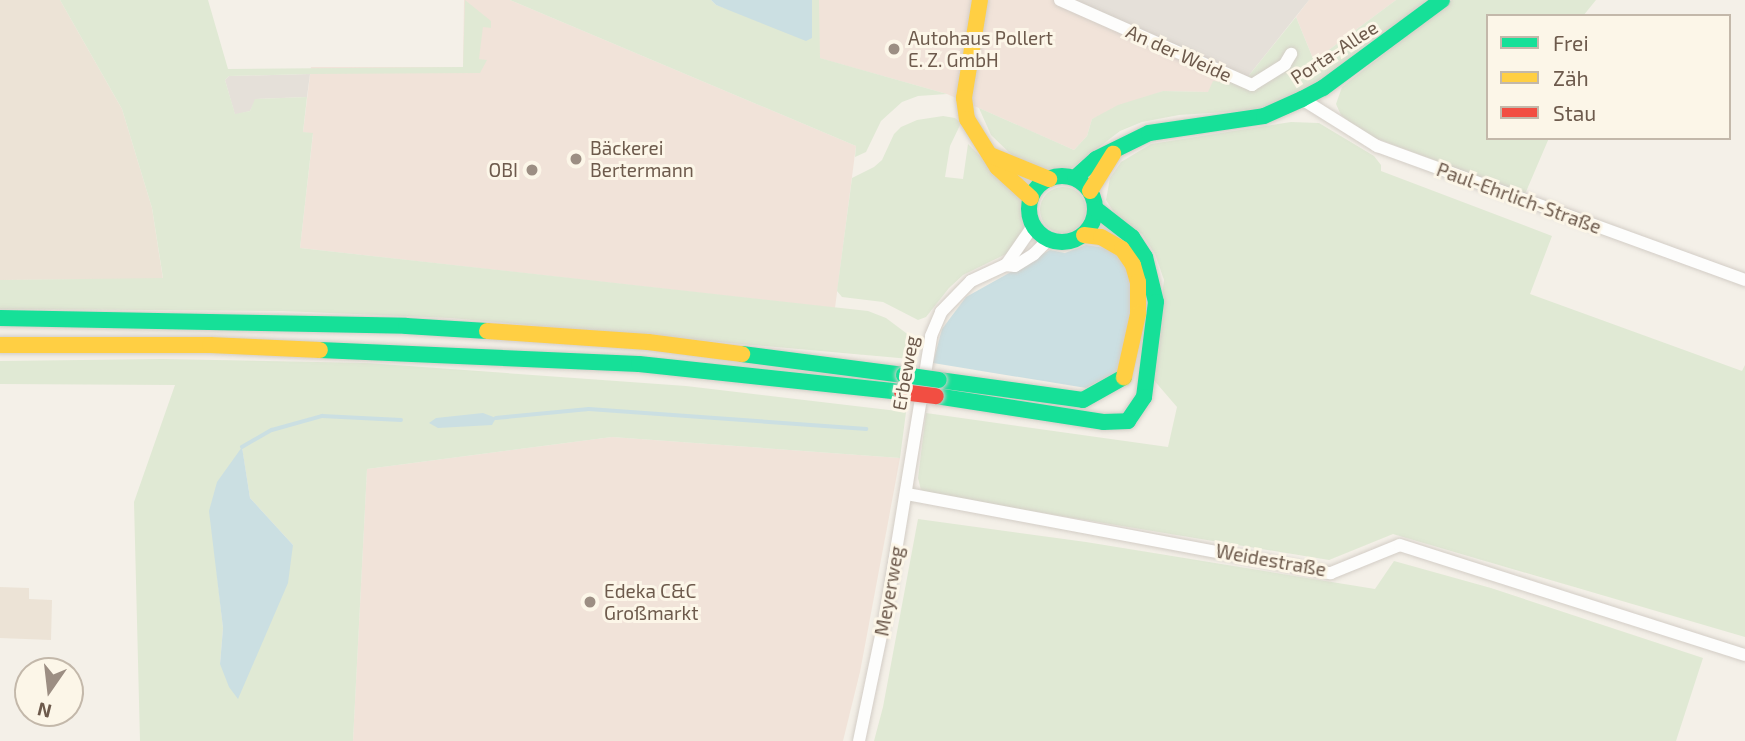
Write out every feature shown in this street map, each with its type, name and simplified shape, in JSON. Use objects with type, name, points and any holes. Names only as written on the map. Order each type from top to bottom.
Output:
[{"type":"main road","points":[[980,0],[964,98],[967,119],[997,167],[1031,198]]},
{"type":"main road","name":"Porta-Allee","points":[[1075,178],[1096,159],[1149,133],[1264,116],[1302,99],[1323,88],[1428,13],[1442,0]]},
{"type":"main road","points":[[1090,191],[1118,147]]},
{"type":"main road","points":[[990,155],[1049,179],[1075,178],[1090,191],[1096,209],[1091,228],[1084,235],[1067,243],[1048,240],[1033,226],[1029,207],[1031,198],[1049,179]]},
{"type":"main road","points":[[2,345],[223,346],[626,363],[936,396],[1103,422],[1128,421],[1144,397],[1156,302],[1153,276],[1132,237],[1096,209]]},
{"type":"main road","points":[[2,318],[406,326],[648,342],[904,374],[1083,400],[1125,377],[1138,314],[1138,282],[1133,265],[1122,249],[1101,237],[1084,235]]},
{"type":"street","name":"An der Weide","points":[[1060,0],[1252,85],[1285,64],[1291,54]]},
{"type":"street","name":"Paul-Ehrlich-Straße","points":[[1302,99],[1377,146],[1745,280]]},
{"type":"street","points":[[1006,265],[1033,226]]},
{"type":"street","name":"Erbeweg","points":[[915,441],[931,336],[941,312],[971,281],[1006,265],[1016,266],[1048,240]]},
{"type":"street","name":"Meyerweg","points":[[859,741],[915,441]]},
{"type":"street","name":"Weidestraße","points":[[907,494],[1331,573],[1400,545],[1745,655]]},
{"type":"shaded area","points":[[0,0],[60,0],[122,109],[152,208],[163,279],[0,280]]},
{"type":"shaded area","points":[[464,0],[510,0],[856,146],[835,308],[300,248],[313,134],[303,132],[311,67],[463,67]]},
{"type":"shaded area","points":[[711,0],[812,0],[812,38],[806,41],[716,5]]},
{"type":"shaded area","points":[[819,0],[1057,0],[1242,84],[1208,92],[1163,91],[1092,119],[1087,136],[1074,150],[947,94],[819,58]]},
{"type":"shaded area","points":[[1057,0],[1309,0],[1242,84]]},
{"type":"shaded area","points":[[1309,0],[1396,0],[1314,61],[1296,17]]},
{"type":"shaded area","points":[[310,74],[307,97],[256,99],[250,111],[235,115],[225,80],[229,76]]},
{"type":"shaded area","points":[[1086,245],[1111,249],[1122,260],[1130,276],[1131,323],[1119,371],[1086,388],[933,363],[942,329],[966,297],[1050,250],[1065,253]]},
{"type":"shaded area","points":[[483,413],[496,418],[492,425],[438,428],[429,423],[436,418]]},
{"type":"shaded area","points":[[612,437],[900,458],[860,672],[843,741],[353,741],[367,469]]},
{"type":"shaded area","points":[[242,447],[250,498],[293,545],[288,583],[238,699],[229,687],[220,664],[223,628],[209,511],[217,482]]},
{"type":"shaded area","points":[[0,587],[29,588],[29,599],[52,600],[51,640],[0,638]]},
{"type":"green space","points":[[60,0],[208,0],[228,69],[463,67],[465,0],[491,21],[491,28],[483,27],[479,59],[487,60],[480,73],[229,76],[225,80],[235,114],[250,111],[255,99],[307,97],[303,132],[313,133],[300,248],[868,311],[886,318],[914,339],[910,359],[450,318],[282,311],[0,309],[0,280],[163,278],[152,208],[122,109]]},
{"type":"green space","points":[[510,0],[711,0],[716,5],[812,38],[812,0],[819,0],[820,58],[947,94],[918,96],[902,102],[881,121],[866,152],[855,157],[856,146]]},
{"type":"green space","points":[[1396,0],[1429,0],[1379,42],[1326,79],[1295,96],[1257,110],[1179,115],[1142,122],[1120,131],[1072,168],[1044,171],[1019,162],[991,135],[979,108],[1074,150],[1087,136],[1092,119],[1118,105],[1163,91],[1208,92],[1213,81],[1242,84],[1296,17],[1314,61]]},
{"type":"green space","points":[[1452,0],[1596,0],[1585,14],[1486,14],[1486,140],[1548,140],[1525,194],[1362,133],[1341,115],[1336,104],[1342,87]]},
{"type":"green space","points":[[943,116],[955,118],[961,123],[950,146],[945,177],[963,179],[968,144],[1022,198],[1024,229],[1008,253],[963,275],[926,317],[918,320],[883,302],[842,297],[837,291],[852,178],[882,160],[894,134],[901,127],[917,120]]},
{"type":"green space","points":[[1291,122],[1319,123],[1374,156],[1381,165],[1381,171],[1552,236],[1530,294],[1742,371],[1745,365],[1745,637],[1393,534],[1329,560],[933,495],[921,490],[918,478],[926,413],[1168,447],[1177,407],[1152,378],[1164,280],[1155,254],[1142,234],[1117,217],[1106,200],[1110,178],[1121,162],[1151,144]]},
{"type":"green space","points":[[1063,187],[1079,194],[1086,210],[1079,226],[1063,233],[1047,226],[1040,210],[1047,194]]},
{"type":"green space","points":[[162,359],[367,363],[686,386],[906,412],[900,458],[612,437],[367,469],[353,741],[140,741],[134,502],[175,385],[0,384],[0,361]],"holes":[[[242,448],[250,498],[293,545],[220,664],[223,628],[216,565]]]},
{"type":"green space","points":[[918,519],[1086,542],[1375,589],[1394,561],[1491,588],[1703,658],[1676,741],[874,741],[883,707]]},
{"type":"waterway","points":[[496,418],[589,409],[866,429]]},
{"type":"waterway","points":[[242,447],[272,430],[322,416],[401,420]]},
{"type":"traffic: fast","points":[[1075,178],[1096,159],[1149,133],[1264,116],[1302,99],[1323,88],[1442,0]]},
{"type":"traffic: fast","points":[[1055,176],[1069,176],[1081,181],[1090,190],[1095,209],[1093,222],[1086,233],[1069,242],[1055,242],[1043,237],[1034,228],[1029,216],[1029,202],[1034,190],[1043,181],[1055,176]]},
{"type":"traffic: fast","points":[[1096,209],[1132,237],[1145,257],[1156,302],[1144,397],[1128,421]]},
{"type":"traffic: fast","points":[[0,318],[406,326],[487,331]]},
{"type":"traffic: fast","points":[[320,350],[639,364],[902,392]]},
{"type":"traffic: fast","points":[[742,354],[904,375]]},
{"type":"traffic: fast","points":[[904,375],[939,380]]},
{"type":"traffic: fast","points":[[939,380],[1083,400],[1124,377]]},
{"type":"traffic: fast","points":[[936,396],[1103,422],[1128,421]]},
{"type":"traffic: slow","points":[[980,0],[964,98],[967,119],[997,167],[1031,198]]},
{"type":"traffic: slow","points":[[1090,191],[1113,154]]},
{"type":"traffic: slow","points":[[990,155],[1049,179]]},
{"type":"traffic: slow","points":[[1084,235],[1101,237],[1122,249],[1133,265],[1138,282],[1138,314],[1124,377]]},
{"type":"traffic: slow","points":[[487,331],[648,342],[742,354]]},
{"type":"traffic: slow","points":[[0,345],[210,345],[320,350]]},
{"type":"traffic: jam","points":[[902,392],[936,396]]},
{"type":"place","name":"Autohaus Pollert E. Z. GmbH","points":[[894,49]]},
{"type":"place","name":"Bäckerei Bertermann","points":[[576,159]]},
{"type":"place","name":"OBI","points":[[532,170]]},
{"type":"place","name":"Edeka C&C Großmarkt","points":[[590,602]]}]
